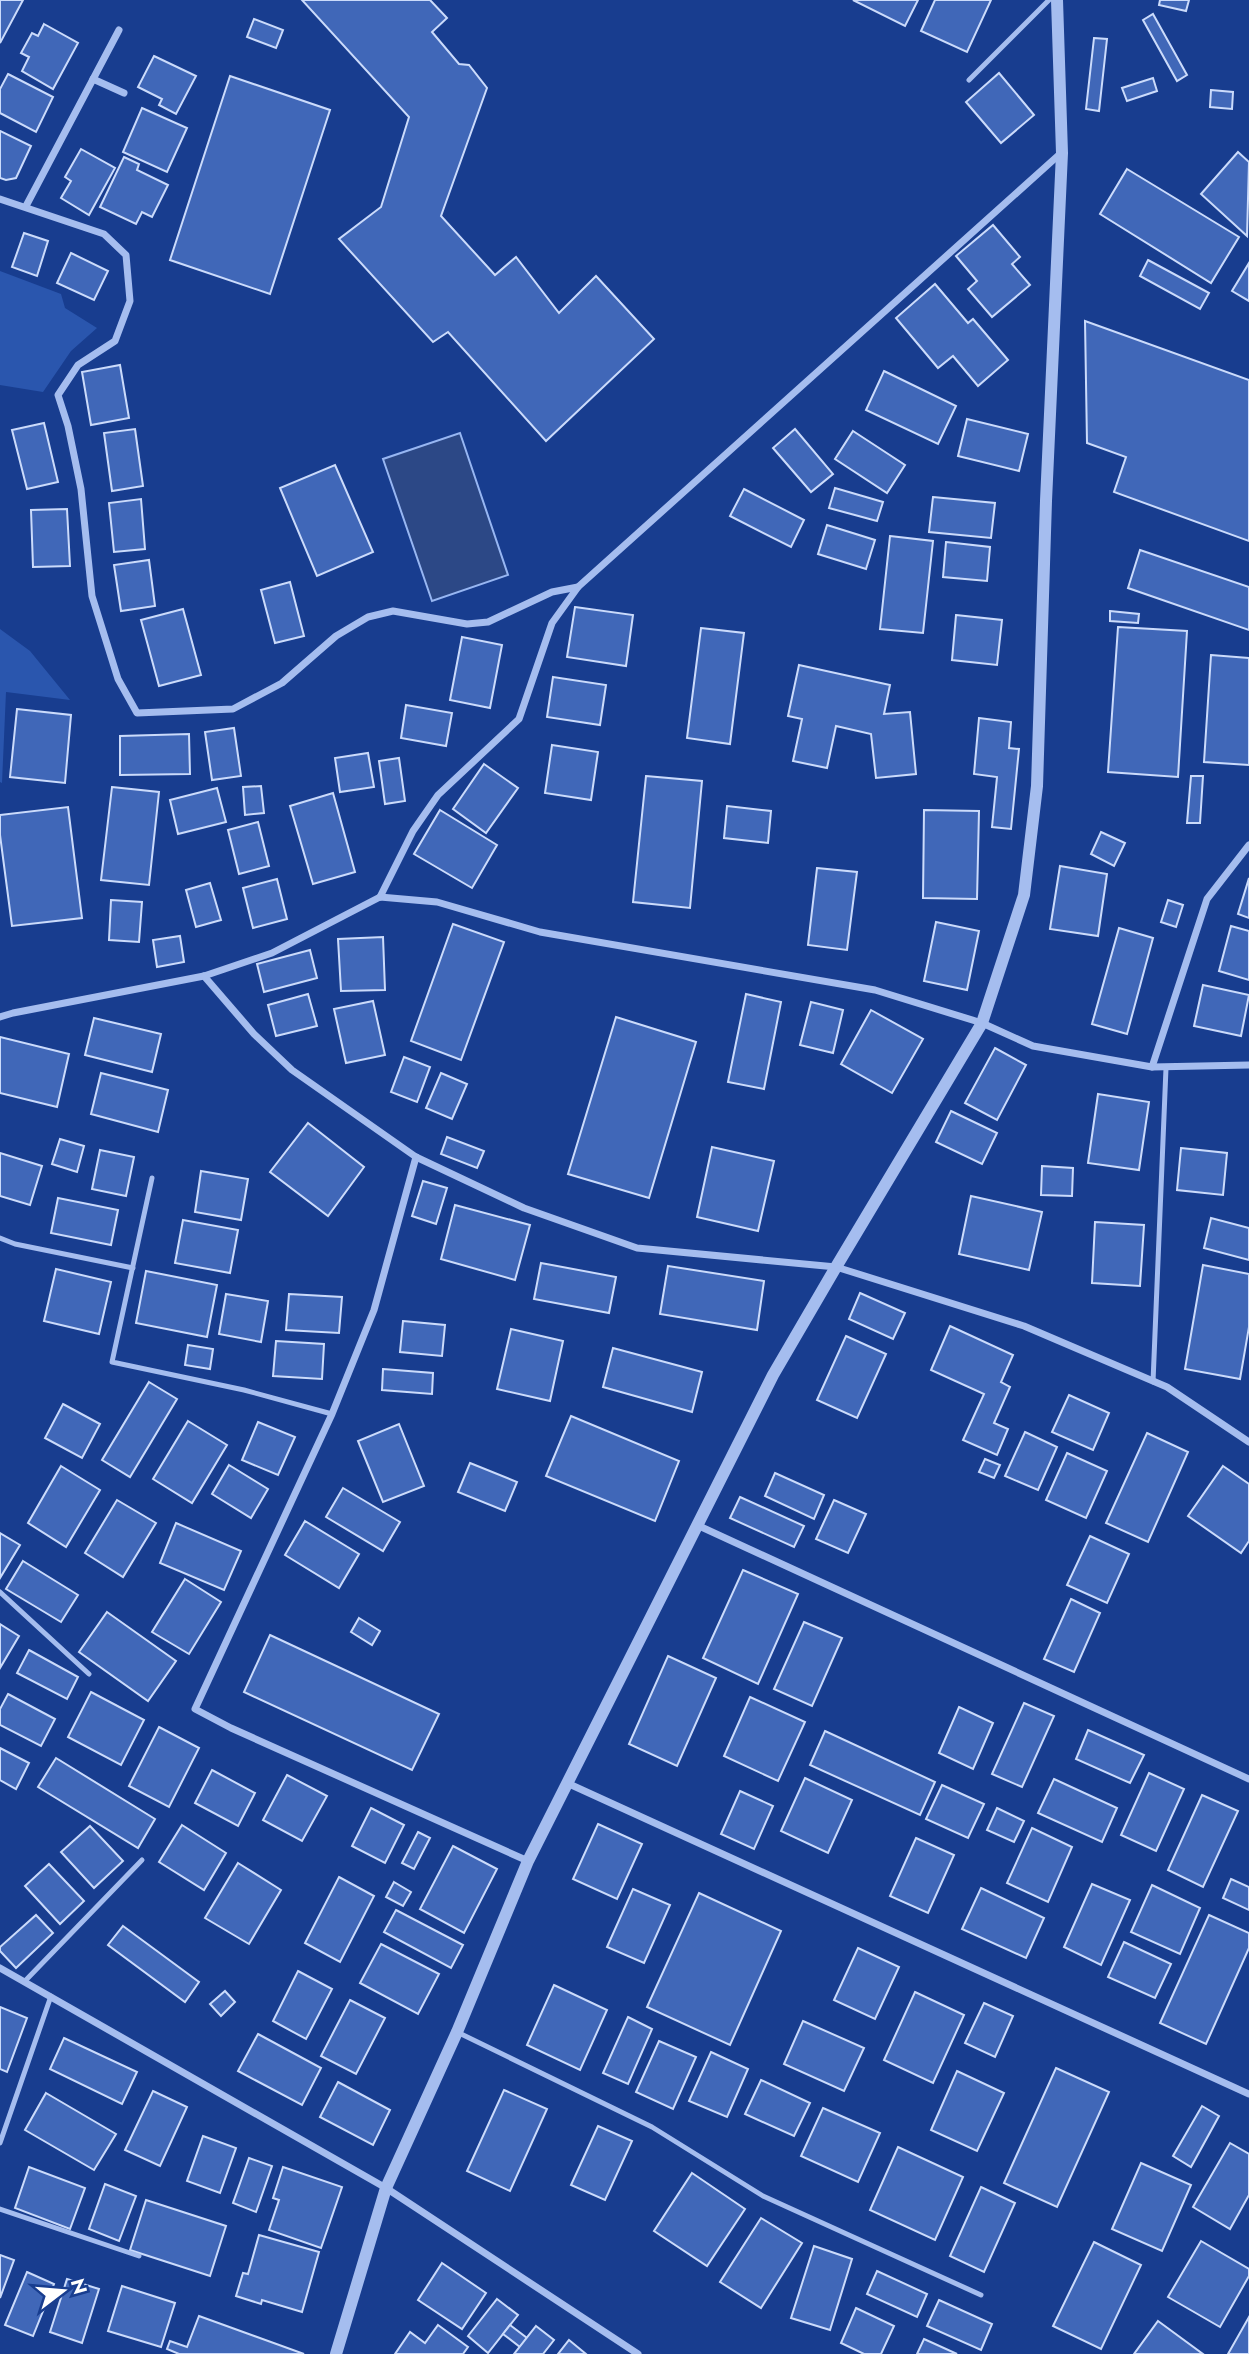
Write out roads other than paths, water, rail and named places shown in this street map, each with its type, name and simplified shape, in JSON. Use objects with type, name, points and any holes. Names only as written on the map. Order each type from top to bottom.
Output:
[{"type":"street","points":[[336,2354],[386,2188],[457,2032],[528,1861],[773,1376],[982,1023],[1024,894],[1037,786],[1046,501],[1062,153],[1057,0]]},
{"type":"street","points":[[26,206],[119,30]]},
{"type":"street","points":[[93,79],[124,93]]},
{"type":"street","points":[[380,897],[412,831],[438,796],[519,719],[552,623],[579,587],[1062,153]]},
{"type":"street","points":[[0,199],[104,234],[125,255],[130,301],[115,341],[78,365],[58,395],[68,426],[81,489],[92,596],[118,679],[137,713],[233,709],[282,683],[336,636],[368,617],[393,611],[467,624],[488,622],[552,592],[579,587]]},
{"type":"street","points":[[1152,1067],[1207,899],[1249,845]]},
{"type":"street","points":[[0,1017],[204,976],[272,953],[380,897],[437,902],[540,932],[875,990],[982,1023],[1033,1046],[1152,1067],[1249,1065]]},
{"type":"street","points":[[204,976],[254,1034],[292,1070],[416,1157],[524,1208],[637,1248],[836,1267],[1024,1326],[1167,1387],[1249,1442]]},
{"type":"street","points":[[416,1157],[374,1310],[332,1414],[195,1709],[231,1728],[528,1861]]},
{"type":"street","points":[[697,1525],[1249,1779]]},
{"type":"street","points":[[566,1782],[1249,2094]]},
{"type":"street","points":[[0,1968],[386,2188],[638,2354]]},
{"type":"lane","points":[[969,80],[1049,0]]},
{"type":"lane","points":[[1153,1381],[1166,1068]]},
{"type":"lane","points":[[152,1178],[112,1362],[244,1390],[332,1414]]},
{"type":"lane","points":[[0,1238],[15,1244],[133,1268]]},
{"type":"lane","points":[[0,1592],[89,1674]]},
{"type":"lane","points":[[25,1982],[142,1860]]},
{"type":"lane","points":[[0,2143],[51,1996]]},
{"type":"lane","points":[[457,2032],[652,2127],[763,2196],[981,2295]]},
{"type":"lane","points":[[0,2208],[139,2256]]}]
